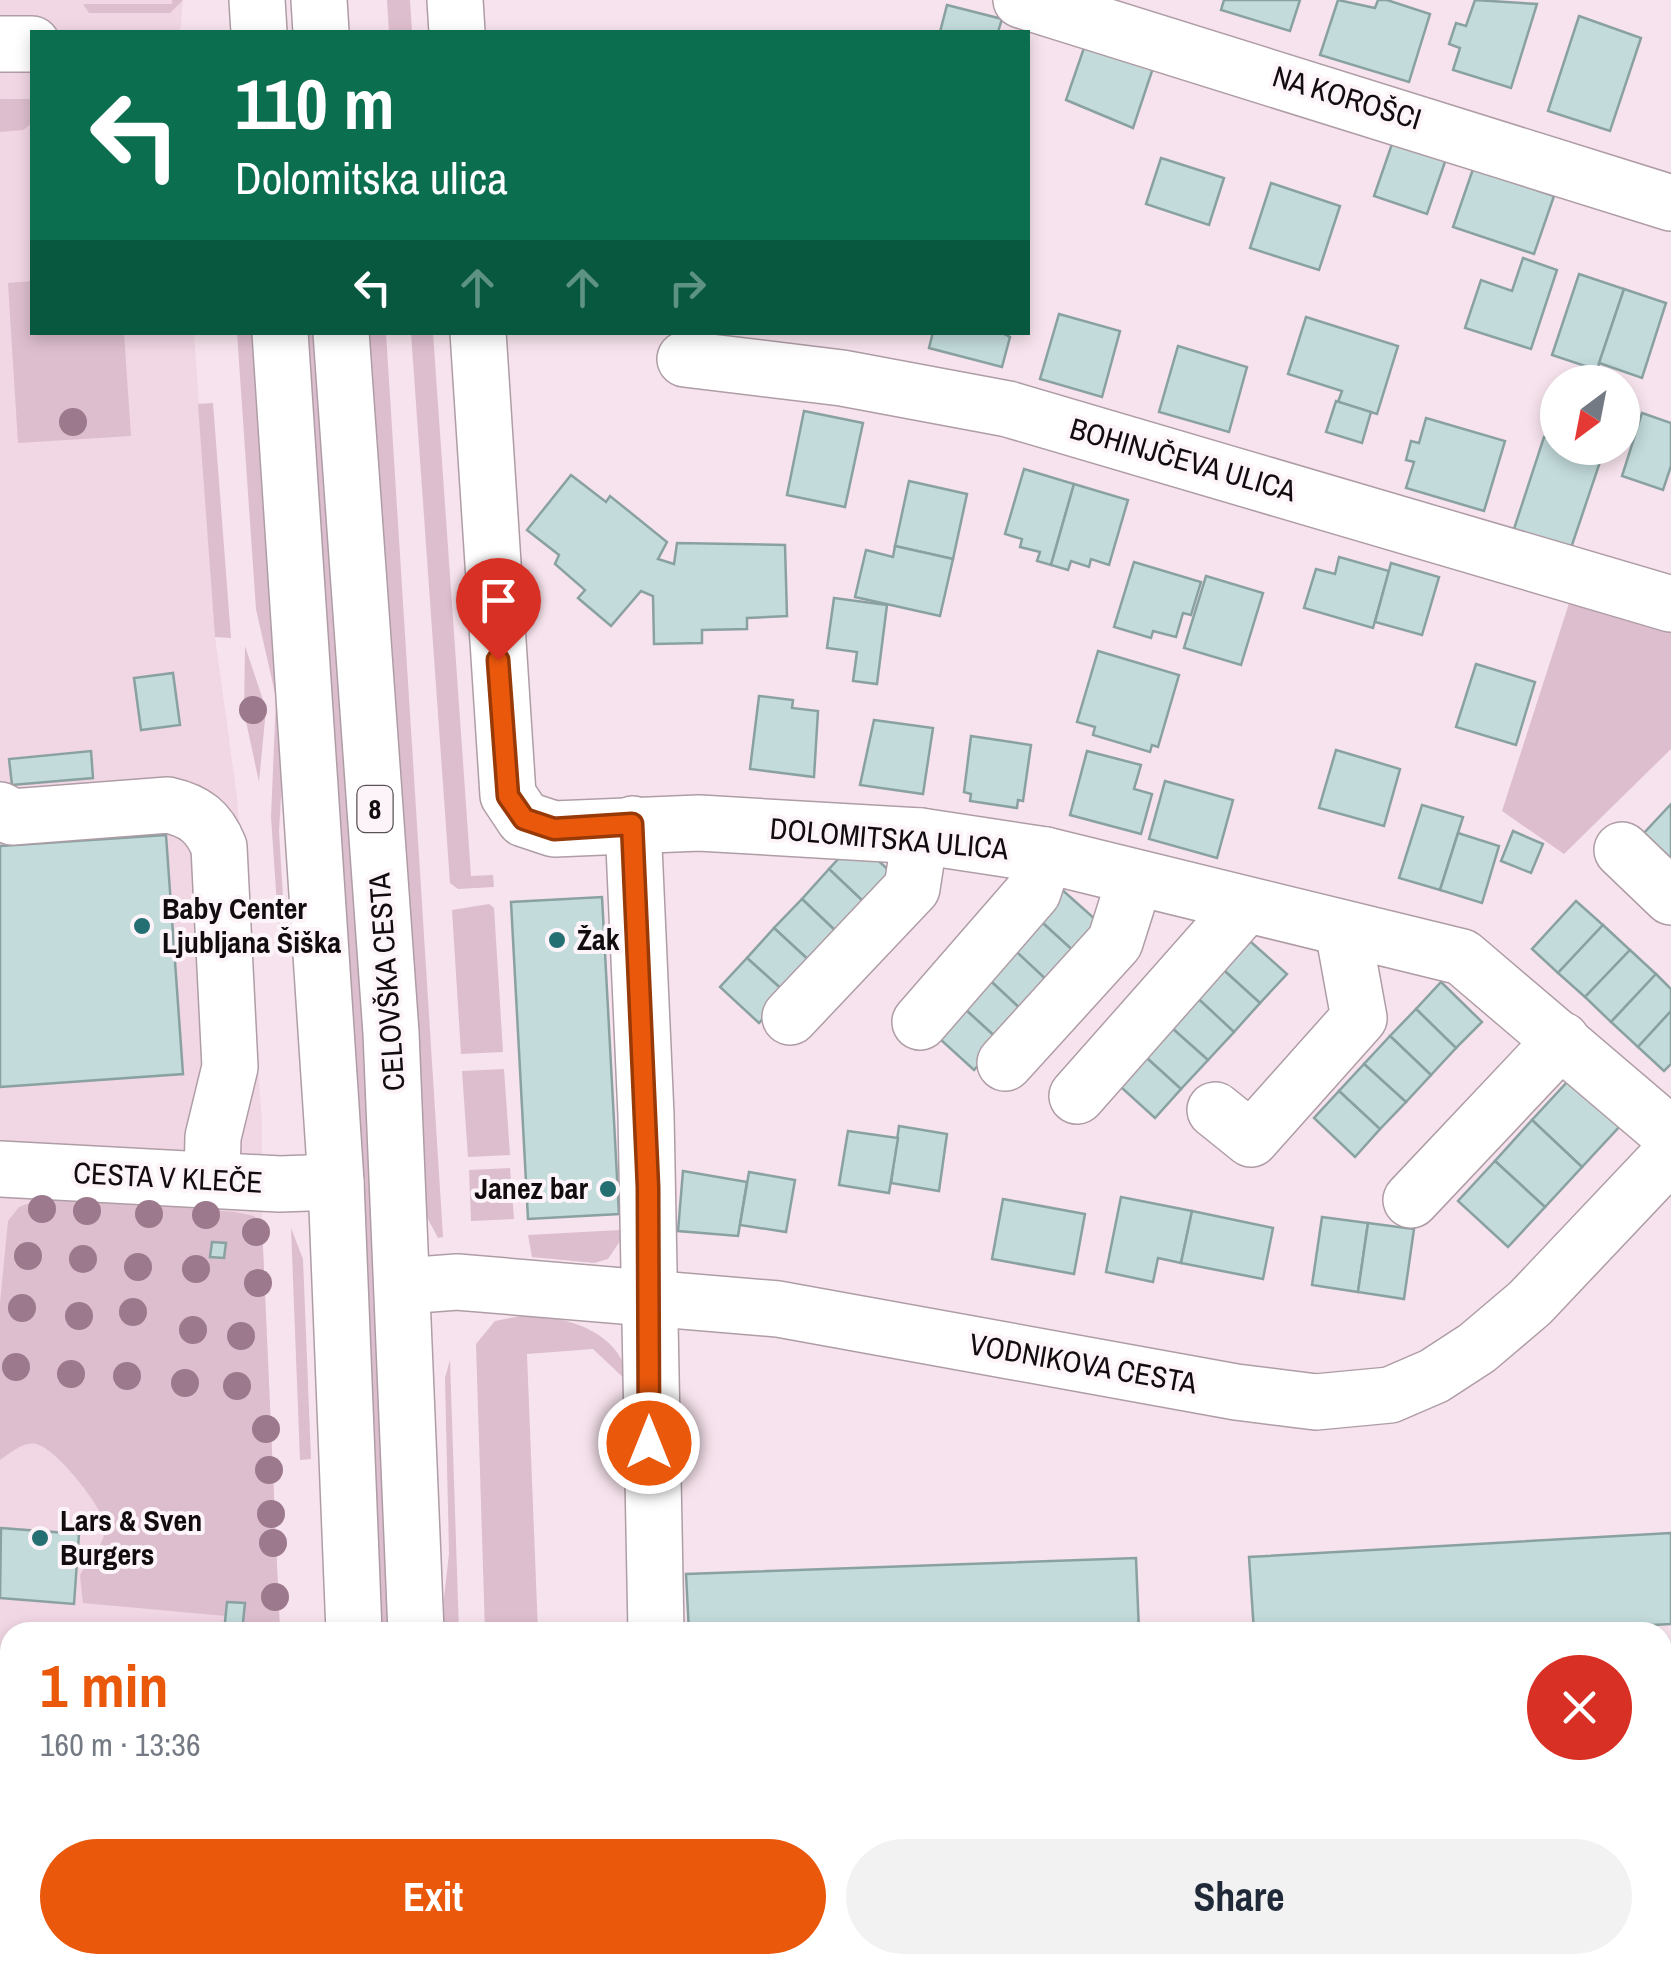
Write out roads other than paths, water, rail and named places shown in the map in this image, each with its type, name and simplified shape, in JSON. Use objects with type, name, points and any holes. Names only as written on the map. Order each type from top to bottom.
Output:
[{"type":"street","points":[[258,0],[259,30]]},
{"type":"street","points":[[319,0],[321,30]]},
{"type":"street","points":[[455,0],[456,30]]},
{"type":"street","name":"NA KOROŠCI","points":[[1021,0],[1671,202]]},
{"type":"street","points":[[0,44],[30,44]]},
{"type":"street","name":"8","points":[[280,335],[336,1182],[354,1622]]},
{"type":"street","name":"CELOVŠKA CESTA","points":[[341,335],[404,1286],[416,1622]]},
{"type":"street","name":"DOLOMITSKA ULICA","points":[[478,335],[508,796],[524,819],[554,829],[632,824],[920,836],[1045,856],[1462,957],[1671,1135]]},
{"type":"street","name":"BOHINJČEVA ULICA","points":[[685,359],[842,378],[1008,409],[1671,604]]},
{"type":"street","points":[[0,810],[12,816],[168,805],[190,810],[211,827],[219,847],[230,1067],[213,1137],[212,1178]]},
{"type":"street","points":[[632,824],[656,1622]]},
{"type":"street","points":[[790,1017],[912,888],[920,836]]},
{"type":"street","points":[[1622,850],[1671,897]]},
{"type":"street","points":[[920,1022],[1033,892],[1045,856]]},
{"type":"street","points":[[1005,1063],[1115,942],[1135,879]]},
{"type":"street","points":[[1077,1096],[1244,907]]},
{"type":"street","points":[[1215,1110],[1251,1139],[1359,1018],[1343,930]]},
{"type":"street","points":[[1411,1200],[1562,1040]]},
{"type":"street","name":"VODNIKOVA CESTA","points":[[404,1286],[457,1282],[649,1302],[778,1309],[1236,1392],[1316,1402],[1390,1395],[1463,1358],[1517,1314],[1671,1154]]},
{"type":"street","name":"CESTA V KLEČE","points":[[0,1169],[280,1184],[336,1182]]},
{"type":"place","name":"Baby Center Ljubljana Šiška","points":[[142,926]]},
{"type":"place","name":"Žak","points":[[557,940]]},
{"type":"place","name":"Janez bar","points":[[608,1189]]},
{"type":"place","name":"Lars & Sven Burgers","points":[[40,1538]]}]
